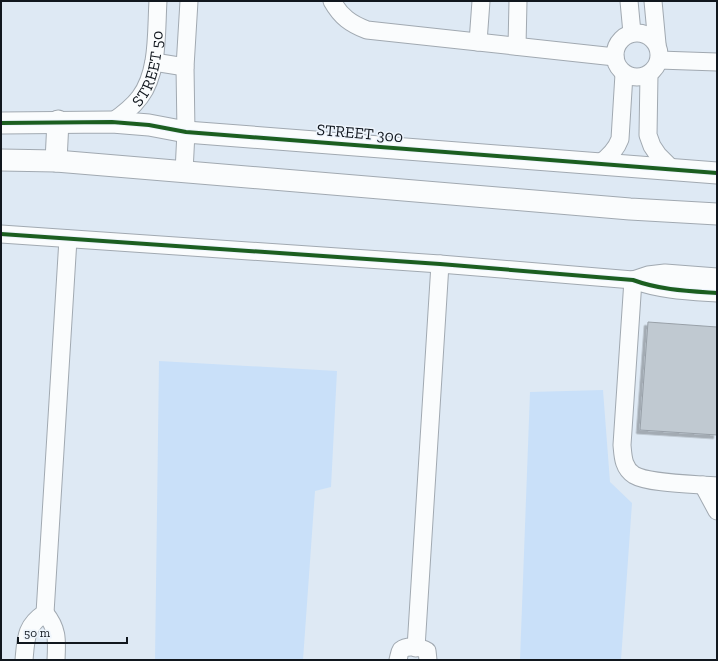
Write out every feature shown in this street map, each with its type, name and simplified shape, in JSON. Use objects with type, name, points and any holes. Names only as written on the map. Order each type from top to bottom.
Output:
[{"type":"street","name":"STREET 50","points":[[112,122],[128,111],[140,97],[149,80],[154,62],[158,1]]},
{"type":"street","name":"STREET 50","points":[[184,172],[186,132],[185,67],[189,1]]},
{"type":"street","points":[[332,1],[338,12],[346,20],[356,26],[368,30],[615,57]]},
{"type":"street","points":[[478,42],[481,1]]},
{"type":"street","points":[[517,46],[518,1]]},
{"type":"street","points":[[629,1],[632,33]]},
{"type":"street","points":[[653,1],[655,59],[648,135],[652,146],[658,155],[674,170]]},
{"type":"street","points":[[632,33],[643,33],[649,36],[655,59],[639,77],[629,76],[624,74],[618,66],[615,57],[616,46],[627,35],[632,33]]},
{"type":"street","points":[[655,59],[717,62]]},
{"type":"street","points":[[154,62],[185,67]]},
{"type":"street","points":[[599,164],[617,147],[620,138],[624,74]]},
{"type":"street","points":[[56,161],[58,121]]},
{"type":"street","name":"STREET 300","points":[[1,123],[58,121],[112,122],[150,125],[186,132],[717,173]]},
{"type":"street","points":[[1,160],[56,161],[630,209],[717,214]]},
{"type":"street","points":[[1,234],[440,264],[633,280],[649,286],[666,289],[717,293]]},
{"type":"street","points":[[56,660],[56,633],[52,622],[45,613],[68,239]]},
{"type":"street","points":[[416,648],[440,264]]},
{"type":"street","points":[[633,280],[648,275],[665,273],[717,277]]},
{"type":"street","points":[[633,280],[622,445],[623,461],[633,474],[649,480],[710,485],[717,511]]},
{"type":"street","points":[[24,660],[29,629],[36,619],[45,613]]},
{"type":"street","points":[[398,660],[401,650],[406,648],[423,648],[427,651],[428,660]]},
{"type":"shaded area","points":[[159,361],[337,371],[331,487],[315,491],[303,660],[155,660]]},
{"type":"shaded area","points":[[603,390],[610,482],[632,503],[621,660],[520,660],[530,392]]},
{"type":"building","points":[[648,322],[717,327],[717,435],[640,430]]},
{"type":"cycle path","points":[[1,123],[112,122],[149,125],[186,132],[717,173]]},
{"type":"cycle path","points":[[1,234],[440,264],[633,280],[664,288],[717,293]]}]
